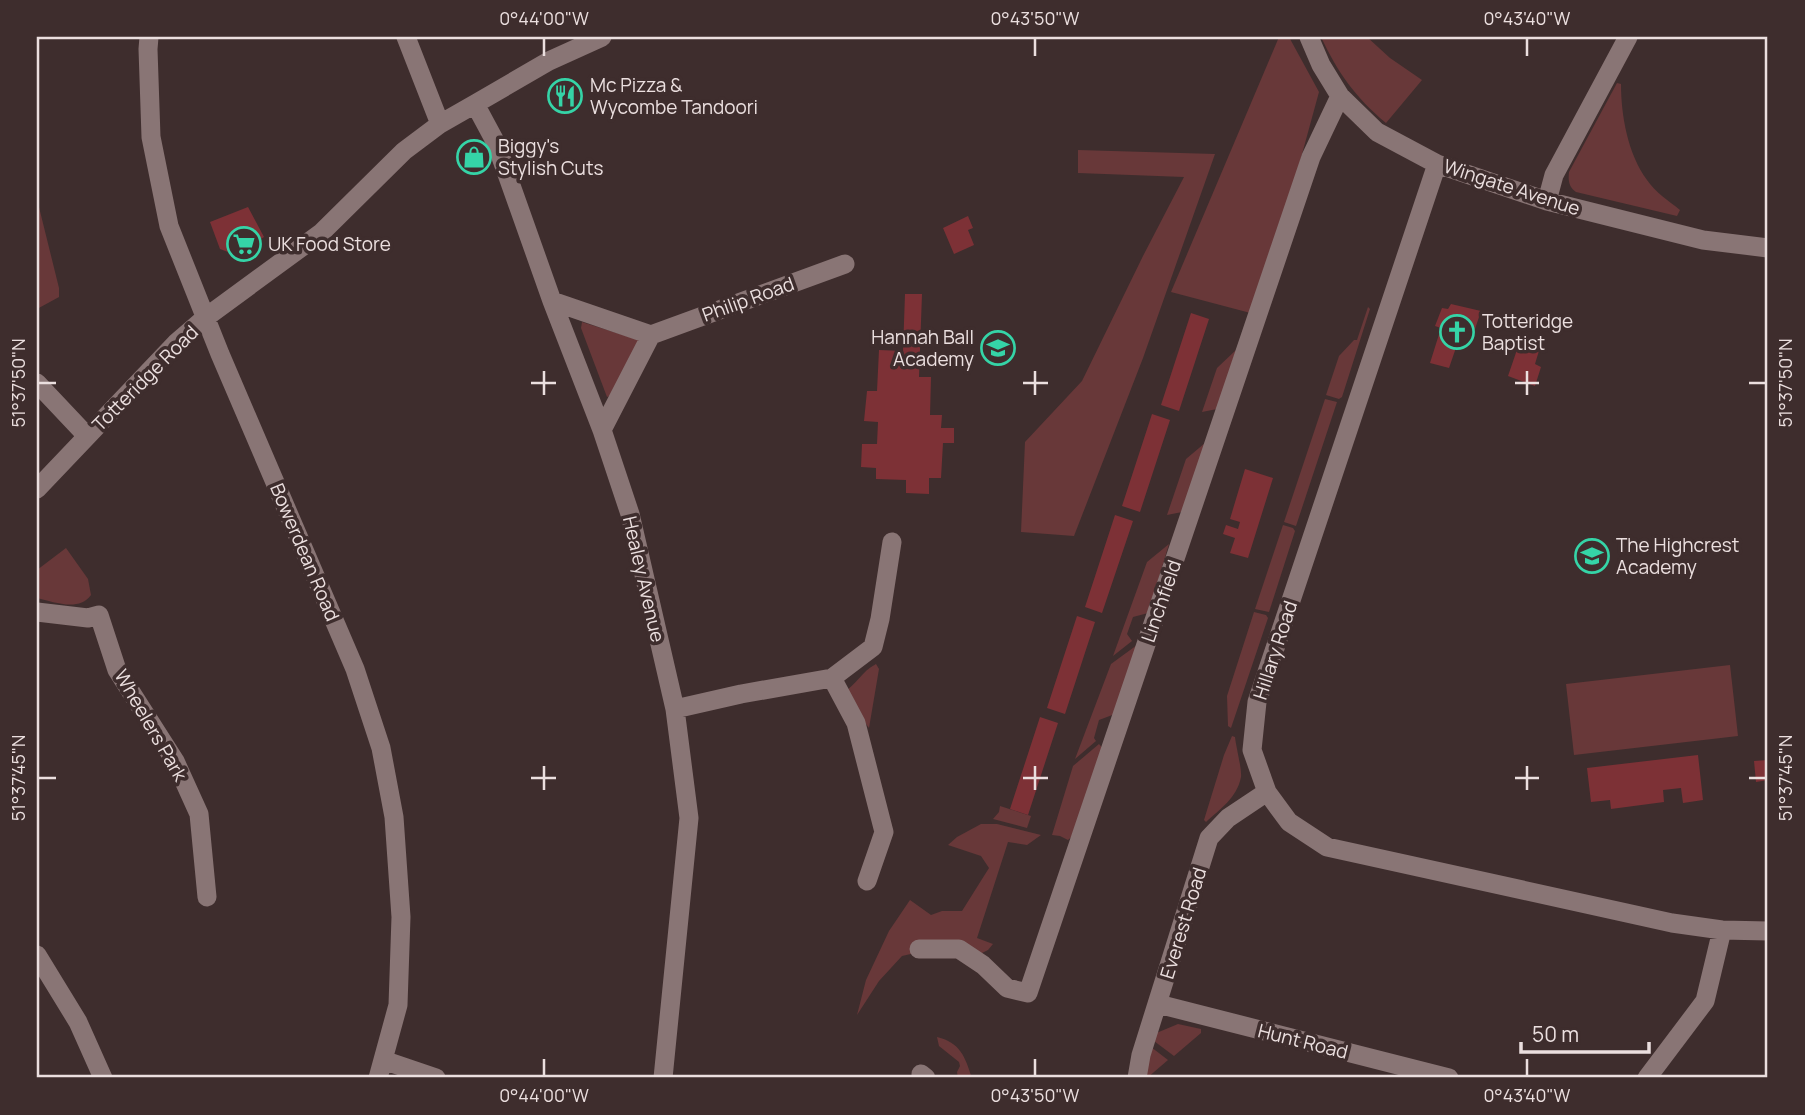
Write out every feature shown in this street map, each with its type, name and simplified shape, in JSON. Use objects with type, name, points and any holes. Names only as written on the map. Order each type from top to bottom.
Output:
[{"type":"street","name":"Bowerdean Road","points":[[149,37],[152,137],[169,226],[205,318],[355,669],[380,748],[394,817],[401,917],[398,1005],[380,1069]]},
{"type":"street","points":[[405,37],[440,124]]},
{"type":"street","name":"Totteridge Road","points":[[37,489],[176,343],[205,318],[321,233],[404,151],[440,124],[548,61],[602,37]]},
{"type":"street","name":"Wingate Avenue","points":[[1309,37],[1321,65],[1340,96],[1377,132],[1437,164],[1547,201],[1703,240],[1768,248]]},
{"type":"street","points":[[1547,201],[1554,175],[1628,37]]},
{"type":"street","name":"Linchfield","points":[[919,950],[959,950],[983,965],[1007,988],[1028,993],[1311,157],[1340,96]]},
{"type":"street","name":"Healey Avenue","points":[[475,104],[496,142],[552,301],[602,430],[630,514],[675,709],[689,818],[663,1078]]},
{"type":"street","name":"Hillary Road","points":[[1437,164],[1257,702],[1252,750],[1267,792],[1289,822],[1327,847],[1672,923],[1721,930],[1768,931]]},
{"type":"street","name":"Philip Road","points":[[651,335],[845,264]]},
{"type":"street","points":[[552,301],[651,335],[602,430]]},
{"type":"street","points":[[37,383],[87,436]]},
{"type":"street","points":[[675,709],[832,678],[873,647],[892,542]]},
{"type":"street","name":"Wheelers Park","points":[[37,612],[88,618],[99,615],[117,670],[175,761],[199,814],[207,897]]},
{"type":"street","points":[[832,678],[856,723],[884,832],[867,881]]},
{"type":"street","name":"Everest Road","points":[[1137,1078],[1141,1055],[1209,838],[1228,817],[1267,792]]},
{"type":"street","points":[[1647,1078],[1705,1001],[1721,930]]},
{"type":"street","points":[[37,955],[78,1022],[103,1078]]},
{"type":"street","name":"Hunt Road","points":[[1158,1004],[1448,1078]]},
{"type":"street","points":[[380,1069],[436,1078]]},
{"type":"shaded area","points":[[1279,37],[1289,37],[1319,92],[1258,315],[1171,292]]},
{"type":"shaded area","points":[[1321,37],[1367,37],[1390,58],[1422,80],[1386,123],[1348,84]]},
{"type":"shaded area","points":[[1617,83],[1621,84],[1624,122],[1635,159],[1650,184],[1680,210],[1677,216],[1576,192],[1570,186],[1569,172]]},
{"type":"shaded area","points":[[1078,150],[1215,154],[1143,358],[1074,536],[1021,532],[1025,442],[1082,381],[1184,177],[1078,173]]},
{"type":"shaded area","points":[[37,199],[59,297],[37,309]]},
{"type":"shaded area","points":[[1368,307],[1370,309],[1342,397],[1339,399],[1326,395],[1339,356],[1357,340]]},
{"type":"shaded area","points":[[582,322],[639,340],[612,395],[607,397],[581,328]]},
{"type":"shaded area","points":[[1236,350],[1217,409],[1202,412],[1217,368]]},
{"type":"shaded area","points":[[1325,399],[1337,402],[1296,526],[1284,522]]},
{"type":"shaded area","points":[[1205,443],[1182,512],[1167,515],[1186,459]]},
{"type":"shaded area","points":[[1283,525],[1295,531],[1269,612],[1255,609]]},
{"type":"shaded area","points":[[1169,544],[1148,613],[1133,617],[1127,634],[1132,641],[1113,656],[1147,562]]},
{"type":"shaded area","points":[[66,548],[88,579],[91,595],[80,603],[73,604],[37,598],[37,570]]},
{"type":"shaded area","points":[[1254,612],[1268,618],[1231,728],[1228,726],[1227,696]]},
{"type":"shaded area","points":[[1137,645],[1115,714],[1099,720],[1094,738],[1096,741],[1075,759],[1111,664]]},
{"type":"shaded area","points":[[876,664],[879,669],[869,728],[843,693]]},
{"type":"shaded area","points":[[1730,665],[1738,736],[1574,755],[1566,684]]},
{"type":"shaded area","points":[[1232,736],[1235,737],[1241,769],[1239,784],[1227,803],[1206,822],[1204,820]]},
{"type":"shaded area","points":[[1099,744],[1104,750],[1075,834],[1068,840],[1052,835],[1073,766]]},
{"type":"shaded area","points":[[1000,806],[1031,816],[1027,828],[993,819]]},
{"type":"shaded area","points":[[981,824],[997,824],[1041,835],[1027,845],[1008,842],[977,938],[993,944],[982,953],[937,948],[902,956],[879,981],[857,1015],[866,980],[889,931],[910,900],[931,915],[942,911],[962,911],[989,868],[981,856],[948,845]]},
{"type":"shaded area","points":[[1178,1024],[1201,1029],[1201,1033],[1174,1056],[1154,1041],[1154,1034]]},
{"type":"shaded area","points":[[937,1037],[957,1047],[972,1078],[958,1078],[959,1062],[939,1046]]},
{"type":"shaded area","points":[[1151,1047],[1168,1060],[1147,1078],[1145,1073]]},
{"type":"building","points":[[248,207],[264,237],[236,255],[220,249],[210,222]]},
{"type":"building","points":[[968,216],[973,228],[968,230],[974,245],[954,254],[943,228]]},
{"type":"building","points":[[905,294],[922,294],[919,377],[931,377],[930,415],[942,415],[941,428],[954,428],[954,443],[943,443],[941,478],[929,478],[929,494],[906,493],[906,480],[876,479],[876,468],[861,467],[862,444],[877,444],[878,422],[864,421],[867,391],[877,391],[879,350],[903,351]]},
{"type":"building","name":"Totteridge Baptist","points":[[1451,304],[1481,311],[1471,341],[1460,336],[1449,368],[1430,363],[1441,328],[1435,326],[1442,308],[1448,309]]},
{"type":"building","points":[[1191,313],[1209,319],[1179,411],[1161,405]]},
{"type":"building","points":[[1521,338],[1541,344],[1535,364],[1541,367],[1535,386],[1508,376]]},
{"type":"building","points":[[1152,414],[1170,420],[1140,512],[1122,506]]},
{"type":"building","points":[[1245,469],[1273,478],[1248,558],[1230,553],[1235,538],[1223,534],[1226,525],[1238,529],[1240,522],[1230,519]]},
{"type":"building","points":[[1115,515],[1133,521],[1102,613],[1085,607]]},
{"type":"building","points":[[1077,616],[1095,622],[1065,714],[1047,708]]},
{"type":"building","points":[[1040,717],[1058,723],[1028,815],[1010,809]]},
{"type":"building","points":[[1698,755],[1703,800],[1683,803],[1681,788],[1663,790],[1664,802],[1611,809],[1610,800],[1591,802],[1587,768]]},
{"type":"building","points":[[1768,760],[1768,780],[1756,782],[1754,761]]},
{"type":"place","name":"Mc Pizza & Wycombe Tandoori","points":[[565,96]]},
{"type":"place","name":"Biggy's Stylish Cuts","points":[[474,157]]},
{"type":"place","name":"UK Food Store","points":[[244,244]]},
{"type":"place","name":"Totteridge Baptist","points":[[1457,332]]},
{"type":"place","name":"Hannah Ball Academy","points":[[998,348]]},
{"type":"place","name":"The Highcrest Academy","points":[[1592,556]]}]
